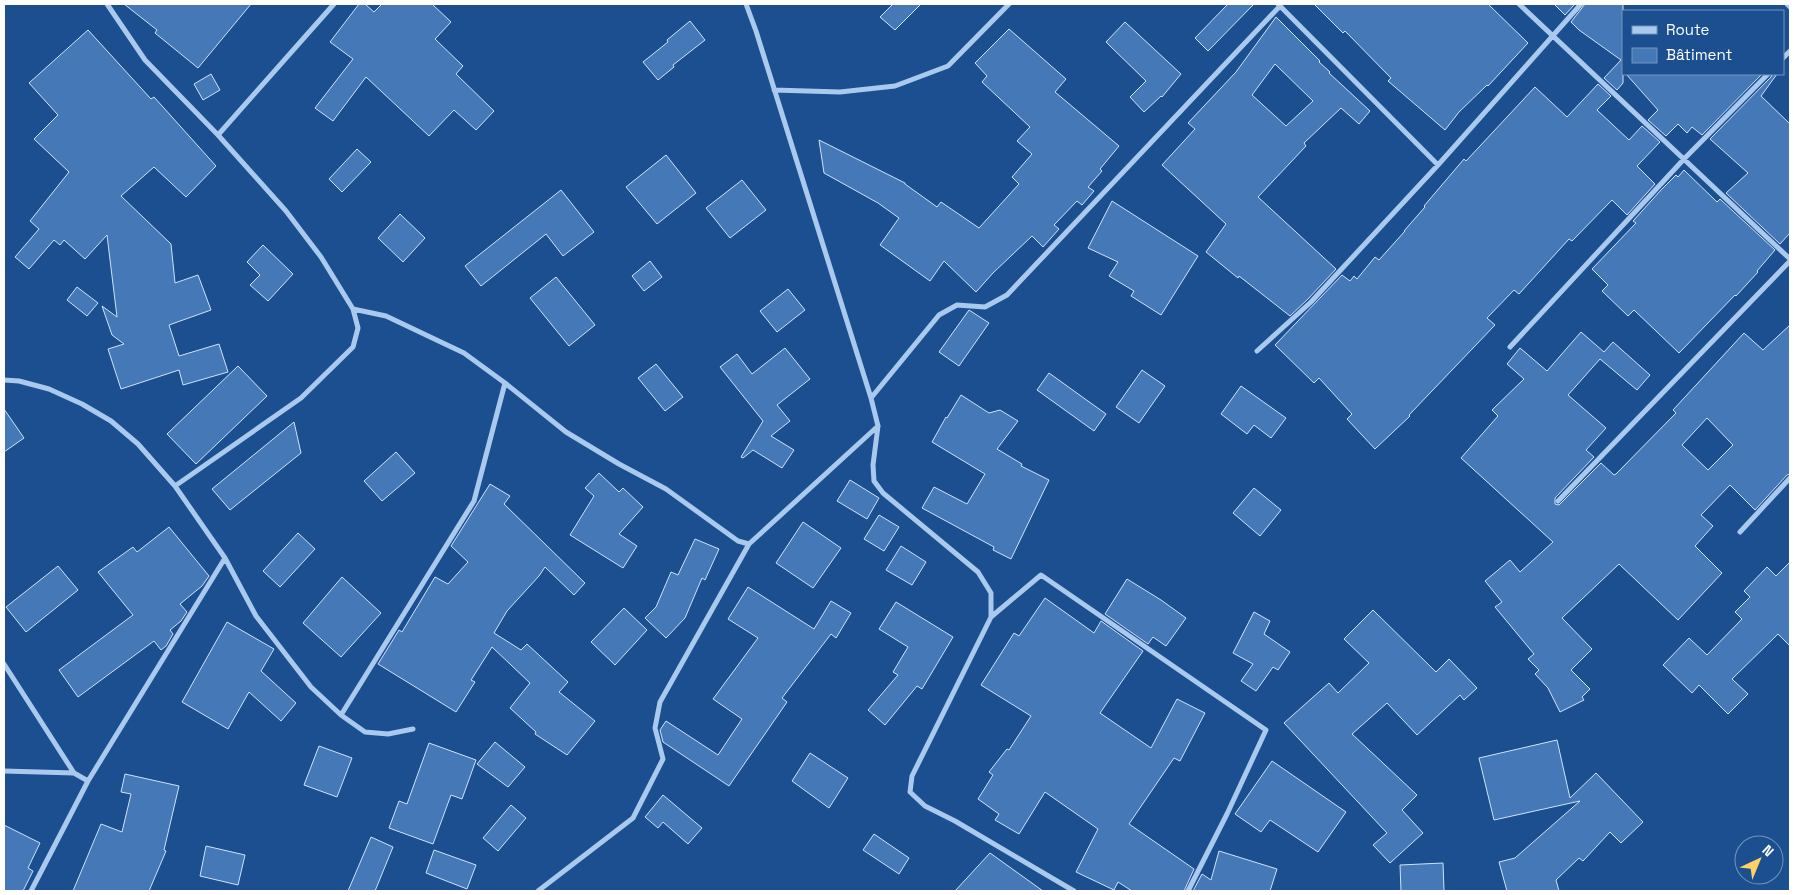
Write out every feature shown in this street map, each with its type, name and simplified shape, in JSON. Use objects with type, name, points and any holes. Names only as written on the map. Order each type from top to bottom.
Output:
[{"type":"street","points":[[107,4],[145,60],[218,135],[286,211],[320,257],[353,309],[358,328],[353,347],[301,398],[175,486]]},
{"type":"street","points":[[218,135],[334,4]]},
{"type":"street","points":[[746,4],[871,398],[878,426],[873,464],[874,481],[883,493],[978,572],[991,593],[990,617],[912,776],[910,792],[925,806],[955,821],[1074,891]]},
{"type":"street","points":[[774,90],[840,92],[894,86],[948,66],[1009,4]]},
{"type":"street","points":[[1519,4],[1790,260],[1558,501]]},
{"type":"street","points":[[1256,351],[1311,302],[1438,165],[1581,4]]},
{"type":"street","points":[[1787,4],[1790,7]]},
{"type":"street","points":[[871,398],[939,315],[957,305],[985,307],[1007,295],[1279,5],[1438,165]]},
{"type":"street","points":[[1510,347],[1684,159],[1767,75]]},
{"type":"street","points":[[353,309],[386,316],[464,353],[566,432],[619,464],[666,489],[738,541],[749,544]]},
{"type":"street","points":[[4,380],[49,388],[111,421],[138,444],[175,486],[225,558],[256,616],[311,687],[341,715],[365,732],[388,734],[413,729]]},
{"type":"street","points":[[341,715],[474,501],[505,383]]},
{"type":"street","points":[[538,891],[633,818],[663,759],[655,728],[660,702],[749,544],[878,426]]},
{"type":"street","points":[[1740,532],[1790,478]]},
{"type":"street","points":[[31,891],[88,782],[225,558]]},
{"type":"street","points":[[990,617],[1040,575],[1266,730],[1227,814],[1188,891]]},
{"type":"street","points":[[4,664],[74,773],[88,782]]},
{"type":"street","points":[[4,771],[74,773]]},
{"type":"building","points":[[124,4],[251,4],[198,68],[155,33],[157,30]]},
{"type":"building","points":[[359,4],[365,4],[374,12],[382,4],[432,4],[451,22],[435,39],[463,66],[456,74],[494,111],[476,130],[454,110],[429,136],[366,77],[333,121],[315,108],[353,59],[330,42]]},
{"type":"building","points":[[893,4],[921,4],[895,30],[880,17]]},
{"type":"building","points":[[1228,4],[1254,4],[1208,51],[1195,38]]},
{"type":"building","points":[[1314,4],[1488,4],[1528,43],[1488,86],[1459,112],[1445,130],[1388,81],[1391,78],[1345,31],[1343,33]]},
{"type":"building","points":[[1554,4],[1575,4],[1565,15]]},
{"type":"building","points":[[1585,4],[1623,4],[1623,83],[1617,90],[1604,78],[1621,60],[1579,30],[1571,22]]},
{"type":"building","points":[[1276,17],[1320,61],[1329,73],[1370,111],[1359,124],[1341,108],[1304,143],[1306,146],[1258,197],[1336,269],[1290,316],[1206,252],[1226,224],[1162,165],[1195,129],[1188,123],[1236,72]],"holes":[[[1275,64],[1313,101],[1286,126],[1252,95]]]},
{"type":"building","points":[[690,21],[705,40],[673,65],[674,67],[658,80],[643,62]]},
{"type":"building","points":[[1125,22],[1181,74],[1162,97],[1144,112],[1130,97],[1146,81],[1106,42]]},
{"type":"building","points":[[1009,29],[1066,79],[1055,92],[1119,146],[1100,169],[1102,171],[1088,187],[1094,191],[1082,205],[1077,201],[1054,225],[1059,229],[1043,247],[1032,236],[976,292],[944,261],[930,281],[880,245],[899,218],[878,203],[824,173],[819,140],[905,183],[937,207],[941,202],[979,228],[1019,184],[1012,177],[1032,154],[1017,141],[1030,127],[982,82],[987,76],[975,63]]},
{"type":"building","points":[[88,30],[151,99],[154,97],[216,166],[186,197],[154,167],[121,196],[171,244],[175,283],[198,275],[211,310],[169,325],[179,356],[219,344],[228,372],[183,385],[179,370],[121,389],[108,349],[124,344],[112,335],[102,306],[117,317],[107,235],[85,259],[64,240],[60,245],[54,240],[29,269],[15,257],[39,229],[30,221],[69,172],[34,139],[58,115],[29,83]]},
{"type":"building","points":[[211,74],[220,90],[203,100],[194,84]]},
{"type":"building","points":[[1627,75],[1761,75],[1702,135],[1692,127],[1687,133],[1678,124],[1666,136],[1648,120],[1658,110]]},
{"type":"building","points":[[1772,75],[1776,75],[1761,96],[1790,124],[1790,233],[1780,244],[1726,193],[1748,173],[1710,139]]},
{"type":"building","points":[[1598,84],[1611,96],[1597,110],[1629,140],[1642,126],[1660,142],[1637,166],[1655,184],[1627,215],[1612,200],[1572,241],[1569,239],[1519,294],[1514,290],[1487,318],[1495,325],[1410,416],[1375,449],[1347,419],[1352,414],[1319,378],[1314,383],[1275,345],[1342,275],[1350,281],[1354,276],[1357,279],[1375,257],[1379,260],[1464,159],[1466,161],[1535,87],[1567,117]]},
{"type":"building","points":[[357,149],[371,162],[342,192],[329,179]]},
{"type":"building","points":[[666,155],[696,193],[657,224],[626,187]]},
{"type":"building","points":[[1684,170],[1717,202],[1720,199],[1775,250],[1736,296],[1679,353],[1634,310],[1628,316],[1602,291],[1608,285],[1592,269],[1636,223],[1633,221],[1661,190]]},
{"type":"building","points":[[742,180],[766,210],[730,238],[706,208]]},
{"type":"building","points":[[561,190],[594,232],[563,256],[546,234],[481,286],[465,266]]},
{"type":"building","points":[[1112,201],[1198,256],[1161,315],[1131,296],[1134,291],[1109,276],[1118,262],[1088,248]]},
{"type":"building","points":[[400,214],[425,238],[403,262],[378,238]]},
{"type":"building","points":[[263,245],[293,274],[268,301],[250,285],[260,275],[247,262]]},
{"type":"building","points":[[650,261],[662,277],[644,291],[632,276]]},
{"type":"building","points":[[556,277],[595,325],[569,346],[530,298]]},
{"type":"building","points":[[77,287],[98,303],[87,316],[67,300]]},
{"type":"building","points":[[788,289],[805,310],[777,332],[760,311]]},
{"type":"building","points":[[969,310],[989,323],[959,366],[939,352]]},
{"type":"building","points":[[1790,325],[1790,474],[1755,510],[1730,485],[1701,515],[1713,526],[1695,546],[1722,573],[1678,620],[1619,564],[1562,618],[1592,649],[1571,670],[1590,689],[1582,697],[1584,700],[1560,712],[1548,688],[1535,674],[1539,670],[1528,659],[1534,654],[1495,607],[1502,602],[1485,581],[1510,560],[1520,572],[1553,542],[1461,458],[1498,416],[1492,410],[1524,379],[1507,364],[1520,348],[1547,371],[1581,332],[1604,352],[1613,342],[1650,375],[1637,390],[1600,359],[1568,395],[1606,428],[1586,450],[1594,457],[1555,498],[1555,504],[1559,505],[1601,463],[1614,475],[1616,474],[1676,413],[1673,410],[1744,333],[1763,350]],"holes":[[[1707,418],[1733,445],[1708,470],[1682,445]]]},
{"type":"building","points":[[785,348],[810,379],[777,405],[790,421],[771,436],[794,450],[782,468],[753,450],[743,458],[741,457],[763,421],[720,367],[737,354],[752,374]]},
{"type":"building","points":[[656,364],[683,397],[665,411],[638,378]]},
{"type":"building","points":[[238,366],[267,396],[196,464],[167,434]]},
{"type":"building","points":[[1142,370],[1165,386],[1139,423],[1116,407]]},
{"type":"building","points":[[1049,373],[1106,414],[1094,431],[1037,390]]},
{"type":"building","points":[[1241,386],[1286,418],[1271,438],[1254,425],[1247,434],[1221,414]]},
{"type":"building","points":[[961,395],[989,413],[1000,410],[1018,421],[997,449],[1022,464],[1021,466],[1049,480],[1011,559],[993,550],[994,547],[922,508],[934,487],[967,504],[985,474],[932,442]]},
{"type":"building","points":[[4,409],[24,438],[4,452]]},
{"type":"building","points":[[294,422],[301,453],[230,510],[212,489]]},
{"type":"building","points":[[396,452],[415,473],[382,501],[364,481]]},
{"type":"building","points":[[599,473],[619,492],[623,488],[643,507],[619,534],[637,546],[623,568],[570,535],[594,496],[585,488]]},
{"type":"building","points":[[850,480],[879,498],[867,519],[837,501]]},
{"type":"building","points":[[490,484],[510,496],[504,504],[585,583],[574,595],[545,567],[507,611],[494,633],[521,650],[527,644],[568,682],[559,692],[595,721],[567,755],[535,734],[536,732],[510,708],[530,683],[492,647],[471,680],[475,682],[456,712],[378,664],[399,630],[402,632],[435,577],[448,584],[468,562],[451,546]]},
{"type":"building","points":[[1254,488],[1281,510],[1260,536],[1233,513]]},
{"type":"building","points":[[879,515],[899,527],[884,551],[864,539]]},
{"type":"building","points":[[803,522],[841,548],[813,588],[776,563]]},
{"type":"building","points":[[169,527],[209,576],[202,586],[180,604],[187,612],[181,621],[170,630],[173,634],[166,646],[161,650],[154,641],[78,697],[59,670],[133,615],[98,572],[133,547],[137,552]]},
{"type":"building","points":[[298,533],[315,549],[280,587],[263,571]]},
{"type":"building","points":[[695,539],[719,549],[705,580],[702,578],[685,618],[666,638],[645,618],[656,607],[671,572],[678,575]]},
{"type":"building","points":[[901,546],[926,562],[912,585],[886,570]]},
{"type":"building","points":[[1790,562],[1790,646],[1778,634],[1732,679],[1748,694],[1728,714],[1699,685],[1692,693],[1663,665],[1689,638],[1707,655],[1742,619],[1735,612],[1750,597],[1744,591],[1767,567],[1776,576]]},
{"type":"building","points":[[58,566],[78,590],[26,632],[6,607]]},
{"type":"building","points":[[342,577],[381,613],[341,657],[303,623]]},
{"type":"building","points":[[1127,579],[1186,618],[1166,646],[1153,637],[1148,644],[1105,614]]},
{"type":"building","points":[[748,587],[814,629],[831,601],[851,613],[836,638],[831,634],[782,698],[787,702],[729,786],[663,742],[660,730],[666,721],[718,755],[742,719],[713,699],[758,638],[728,619]]},
{"type":"building","points":[[1045,598],[1094,633],[1101,621],[1143,651],[1100,713],[1151,748],[1177,699],[1205,713],[1180,761],[1174,758],[1129,824],[1194,869],[1184,891],[1132,891],[1118,882],[1114,890],[1076,872],[1098,829],[1045,792],[1019,834],[995,820],[999,814],[978,799],[993,775],[989,772],[1007,749],[1009,750],[1031,716],[981,685],[1014,633],[1019,636]]},
{"type":"building","points":[[896,602],[953,637],[922,689],[917,686],[885,725],[868,710],[898,675],[893,672],[908,647],[879,629]]},
{"type":"building","points":[[624,608],[647,630],[615,665],[591,642]]},
{"type":"building","points":[[1373,610],[1436,672],[1449,659],[1477,688],[1464,700],[1460,695],[1417,735],[1387,703],[1352,734],[1417,795],[1402,810],[1423,833],[1390,863],[1373,845],[1387,833],[1284,723],[1329,683],[1338,693],[1369,663],[1344,639]]},
{"type":"building","points":[[1254,612],[1270,621],[1264,634],[1290,652],[1278,670],[1273,667],[1256,691],[1241,681],[1253,664],[1233,653]]},
{"type":"building","points":[[227,622],[274,649],[261,671],[296,703],[281,721],[249,692],[228,729],[182,702]]},
{"type":"building","points":[[1557,740],[1570,798],[1596,773],[1643,822],[1621,843],[1610,832],[1583,861],[1579,858],[1556,880],[1559,891],[1507,891],[1499,862],[1515,858],[1580,801],[1494,820],[1479,758]]},
{"type":"building","points":[[495,742],[525,767],[508,787],[477,764]]},
{"type":"building","points":[[429,743],[476,760],[462,799],[451,795],[433,844],[389,828],[399,801],[407,804]]},
{"type":"building","points":[[319,746],[352,758],[337,797],[304,785]]},
{"type":"building","points":[[810,753],[848,778],[829,808],[792,781]]},
{"type":"building","points":[[1272,761],[1346,812],[1318,852],[1270,820],[1261,832],[1235,814]]},
{"type":"building","points":[[125,774],[179,786],[164,850],[166,851],[149,891],[73,891],[101,824],[122,832],[131,794],[121,792]]},
{"type":"building","points":[[663,795],[702,828],[688,844],[663,822],[658,828],[645,817]]},
{"type":"building","points":[[511,805],[526,818],[498,851],[483,838]]},
{"type":"building","points":[[4,825],[40,843],[28,868],[33,871],[23,891],[4,891]]},
{"type":"building","points":[[874,834],[909,858],[899,874],[863,850]]},
{"type":"building","points":[[371,837],[393,847],[375,891],[348,891]]},
{"type":"building","points":[[206,846],[245,855],[238,885],[200,876]]},
{"type":"building","points":[[434,850],[476,865],[467,889],[426,873]]},
{"type":"building","points":[[1219,851],[1277,869],[1270,891],[1193,891],[1202,874],[1211,880]]},
{"type":"building","points":[[990,853],[1043,891],[955,891]]},
{"type":"building","points":[[1443,863],[1444,891],[1401,891],[1400,865]]}]
